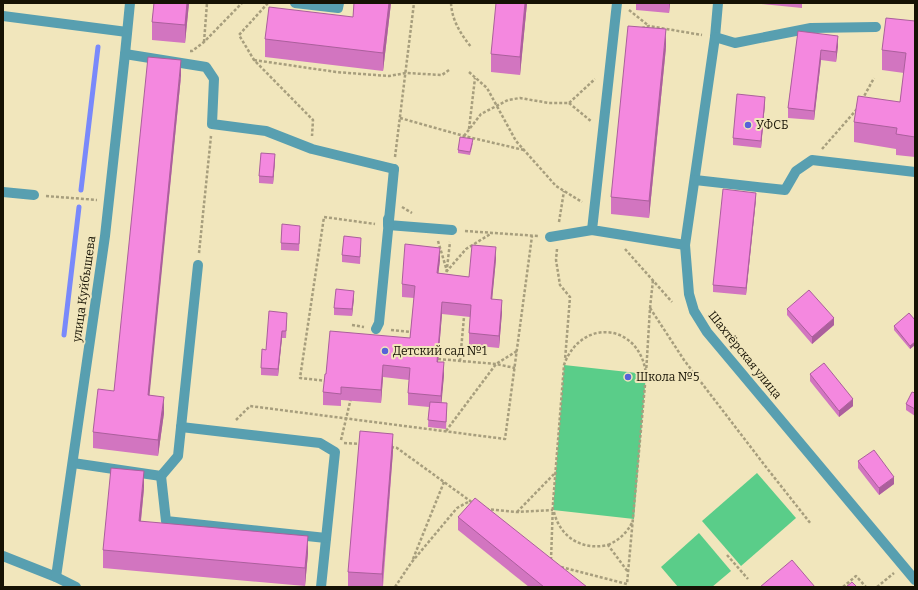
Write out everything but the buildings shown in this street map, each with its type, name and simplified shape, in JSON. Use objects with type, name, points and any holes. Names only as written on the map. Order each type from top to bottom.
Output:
[{"type":"street","name":"улица Куйбышева","points":[[56,578],[109,201],[130,3]]},
{"type":"street","points":[[295,3],[338,8],[339,3]]},
{"type":"street","name":"Шахтёрская улица","points":[[718,3],[715,37],[686,245],[689,294],[694,311],[707,332],[915,580]]},
{"type":"street","points":[[592,230],[610,66],[621,5]]},
{"type":"street","points":[[3,16],[127,32]]},
{"type":"street","points":[[715,37],[735,43],[811,28],[876,27]]},
{"type":"street","points":[[125,54],[206,67],[214,79],[212,124],[266,130],[312,149],[394,169],[378,323],[376,328]]},
{"type":"street","points":[[695,180],[785,190],[796,171],[812,160],[915,172]]},
{"type":"street","points":[[3,192],[34,195]]},
{"type":"street","points":[[388,226],[452,230]]},
{"type":"street","points":[[550,237],[592,230],[686,245]]},
{"type":"street","points":[[198,265],[178,456],[161,476],[166,521],[326,538]]},
{"type":"street","points":[[181,427],[320,443],[335,452],[321,587]]},
{"type":"street","points":[[72,463],[161,476]]},
{"type":"street","points":[[3,556],[76,587]]},
{"type":"path","points":[[204,42],[207,3]]},
{"type":"path","points":[[175,62],[185,50],[192,51],[204,42],[242,3]]},
{"type":"path","points":[[268,3],[239,35],[254,60],[313,120],[312,149]]},
{"type":"path","points":[[394,169],[414,3]]},
{"type":"path","points":[[451,3],[457,28],[471,47]]},
{"type":"path","points":[[621,5],[649,26]]},
{"type":"path","points":[[635,30],[649,26],[715,37]]},
{"type":"path","points":[[254,60],[336,72],[388,76],[406,73],[442,75],[449,70]]},
{"type":"path","points":[[569,103],[610,66]]},
{"type":"path","points":[[469,72],[487,88],[516,141],[556,186],[594,210]]},
{"type":"path","points":[[469,129],[475,78]]},
{"type":"path","points":[[862,101],[874,78]]},
{"type":"path","points":[[464,136],[481,114],[508,100],[520,98],[549,103],[569,103],[603,132]]},
{"type":"path","points":[[812,160],[859,107]]},
{"type":"path","points":[[400,118],[464,136],[524,150]]},
{"type":"path","points":[[198,265],[212,124]]},
{"type":"path","points":[[34,195],[109,201]]},
{"type":"path","points":[[331,381],[300,378],[324,217],[388,226]]},
{"type":"path","points":[[435,229],[446,271]]},
{"type":"path","points":[[446,278],[452,230],[550,237]]},
{"type":"path","points":[[446,271],[466,249],[492,233]]},
{"type":"path","points":[[611,233],[672,302]]},
{"type":"path","points":[[232,432],[233,422],[250,406],[505,439],[532,236]]},
{"type":"path","points":[[558,566],[627,584],[634,519],[653,280]]},
{"type":"path","points":[[550,565],[570,297]]},
{"type":"path","points":[[650,308],[684,360],[811,524]]},
{"type":"path","points":[[460,361],[464,316]]},
{"type":"path","points":[[376,328],[412,332]]},
{"type":"path","points":[[564,365],[569,352],[578,342],[596,333],[609,332],[622,336],[633,344],[642,354],[646,374]]},
{"type":"path","points":[[445,431],[496,364],[517,351]]},
{"type":"path","points":[[438,359],[496,364],[514,368]]},
{"type":"path","points":[[352,395],[340,442],[368,445]]},
{"type":"path","points":[[390,447],[397,448],[475,504]]},
{"type":"path","points":[[517,512],[556,472]]},
{"type":"path","points":[[411,563],[444,482]]},
{"type":"path","points":[[395,587],[411,563],[457,508],[470,501]]},
{"type":"path","points":[[480,508],[517,512],[553,510]]},
{"type":"path","points":[[553,510],[559,527],[564,534],[586,546],[595,547],[608,545],[622,536],[628,530],[634,519]]},
{"type":"path","points":[[608,545],[629,572]]},
{"type":"path","points":[[727,555],[748,578]]},
{"type":"path","points":[[877,587],[903,566]]},
{"type":"path","points":[[843,587],[856,576],[866,587]]},
{"type":"green space","points":[[564,365],[646,374],[634,519],[553,510]]},
{"type":"green space","points":[[757,473],[796,518],[741,566],[702,521]]},
{"type":"green space","points":[[699,533],[731,571],[712,587],[678,587],[661,567]]},
{"type":"waterway","points":[[81,190],[98,47]]},
{"type":"waterway","points":[[64,335],[79,207]]},
{"type":"place","name":"УФСБ","points":[[748,125]]},
{"type":"place","name":"Детский сад №1","points":[[385,351]]},
{"type":"place","name":"Школа №5","points":[[628,377]]}]
